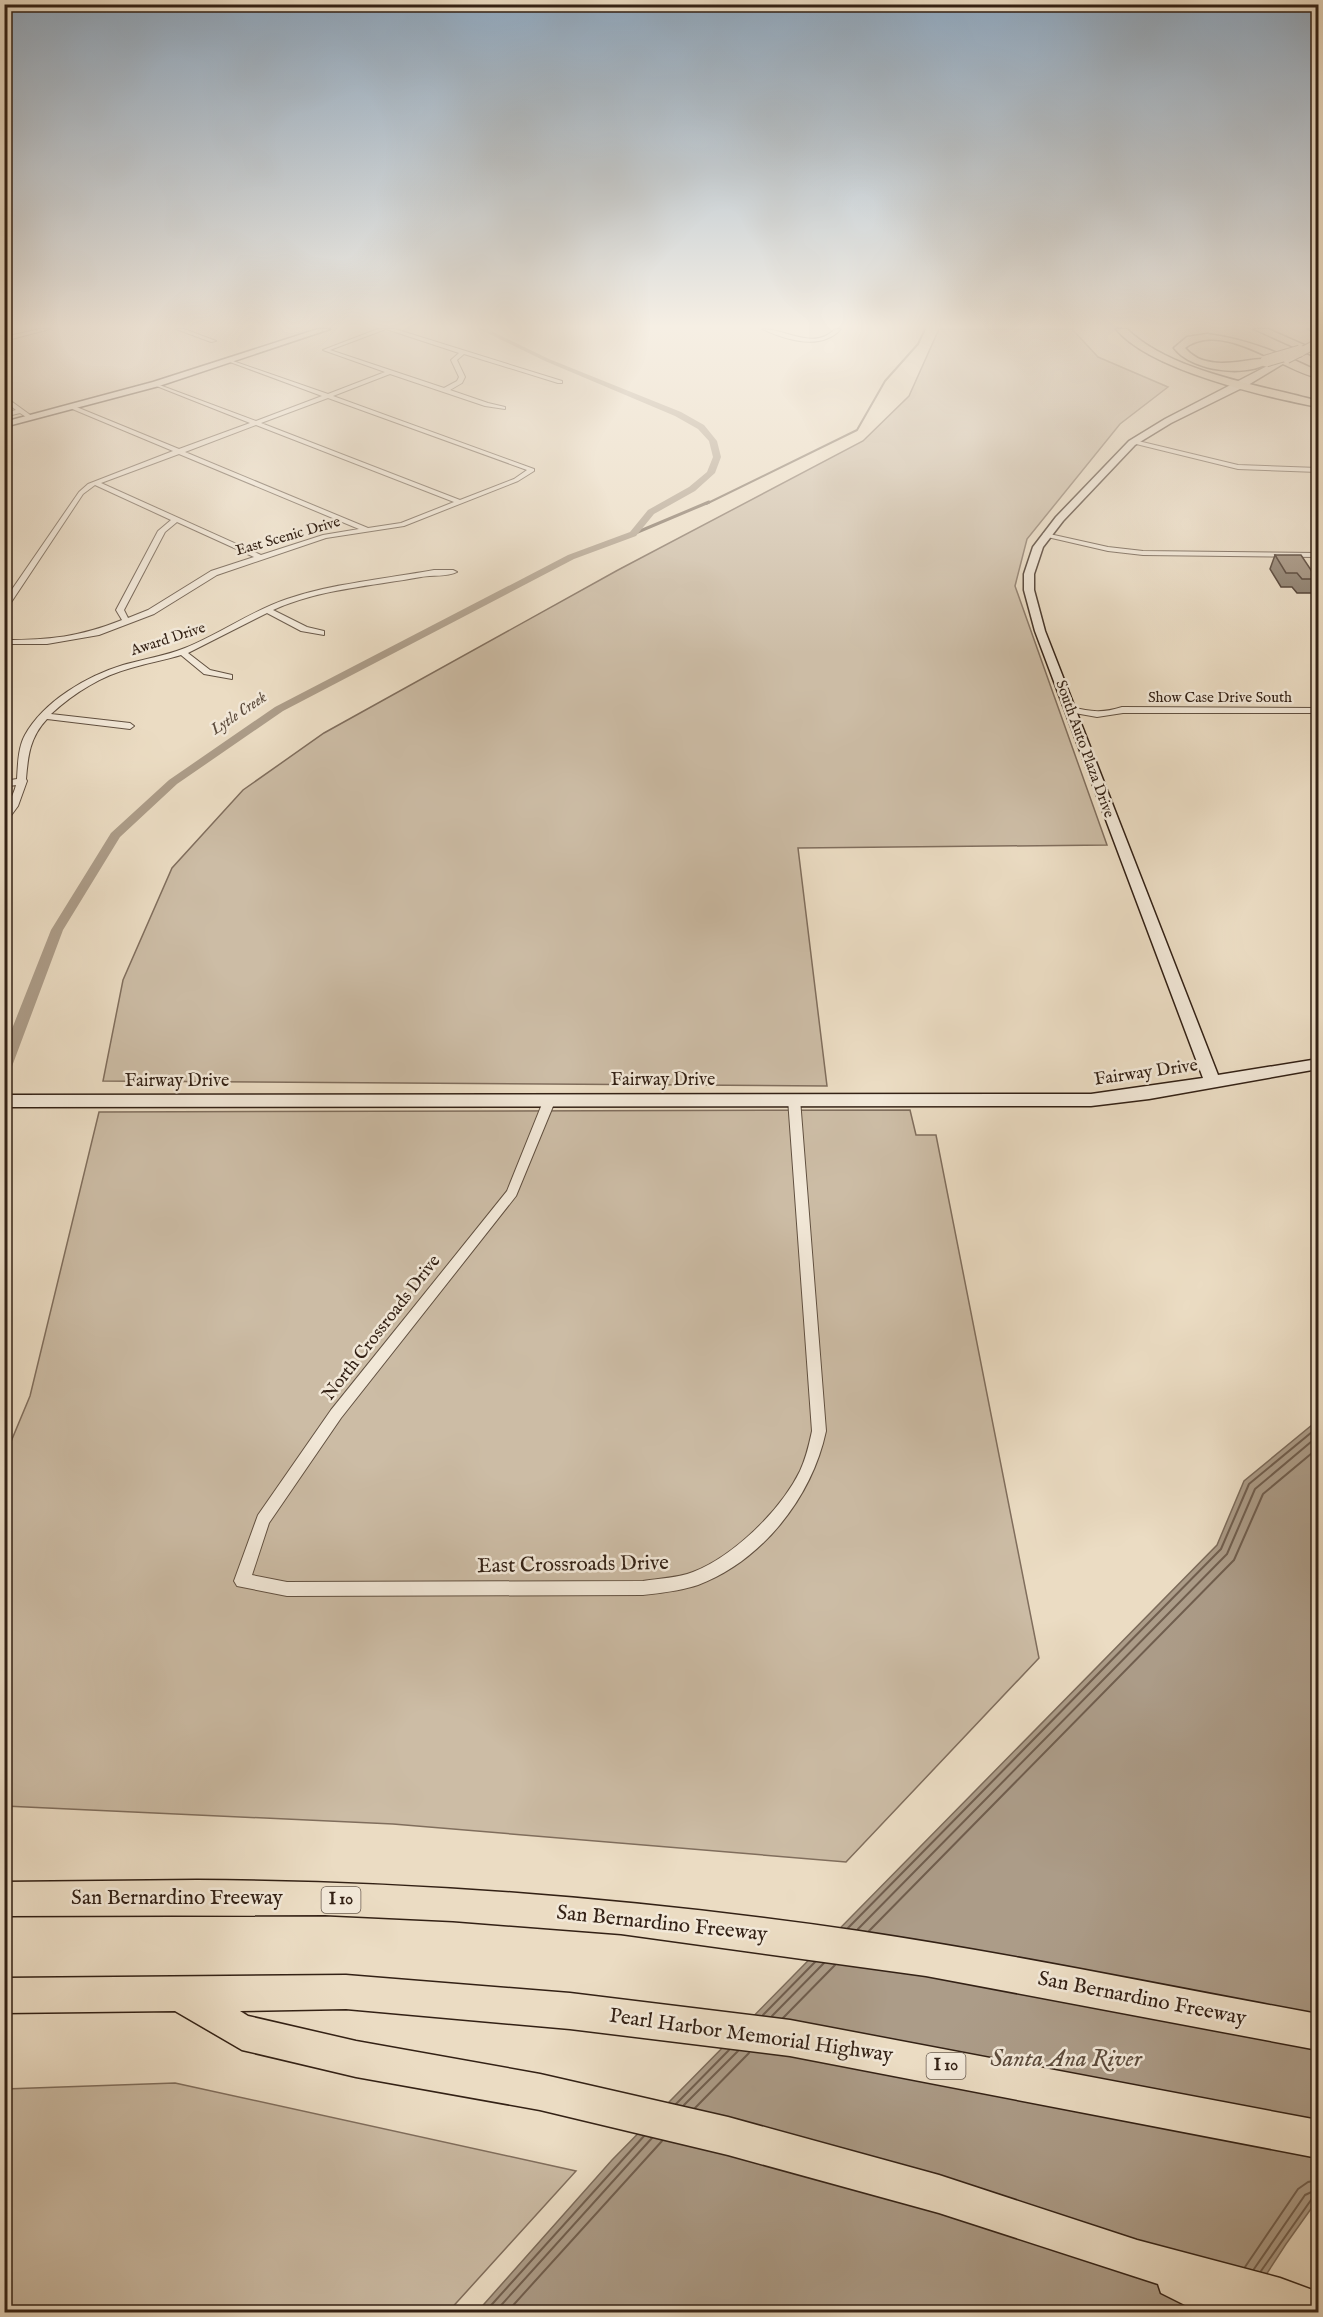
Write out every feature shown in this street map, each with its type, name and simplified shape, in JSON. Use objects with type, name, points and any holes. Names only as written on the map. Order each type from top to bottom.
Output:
[{"type":"highway","name":"San Bernardino Freeway","points":[[4,1899],[272,1898],[400,1902],[516,1908],[676,1924],[888,1953],[1316,2031]]},
{"type":"highway","name":"I 10","points":[[4,1995],[176,1992]]},
{"type":"highway","name":"Pearl Harbor Memorial Highway","points":[[176,1992],[346,1992],[570,2011],[790,2038],[874,2052],[1318,2139]]},
{"type":"highway","points":[[176,1992],[242,2032],[356,2059],[483,2082],[728,2136],[865,2172],[1014,2217],[1137,2259],[1280,2298],[1318,2312]]},
{"type":"highway","points":[[1137,2259],[1239,2313]]},
{"type":"street","points":[[144,437],[366,530]]},
{"type":"street","points":[[4,607],[81,493],[96,483],[218,437]]},
{"type":"street","points":[[293,437],[458,501]]},
{"type":"street","name":"East Scenic Drive","points":[[4,642],[37,643],[77,638],[127,622],[161,607],[205,576],[325,536],[402,525],[516,480],[532,470],[441,437]]},
{"type":"street","name":"South Auto Plaza Drive","points":[[1143,437],[1114,460],[1045,535],[1028,570],[1028,594],[1213,1083]]},
{"type":"street","points":[[1134,442],[1238,467],[1318,470]]},
{"type":"street","points":[[96,483],[260,557]]},
{"type":"street","points":[[127,622],[120,610],[162,531],[176,519]]},
{"type":"street","points":[[1045,535],[1116,550],[1143,553],[1318,555]]},
{"type":"street","name":"Award Drive","points":[[4,819],[18,800],[23,781],[26,741],[45,716],[72,692],[124,667],[182,652],[220,636],[267,610],[291,600],[348,587],[434,572],[453,572]]},
{"type":"street","points":[[267,610],[304,629],[321,633]]},
{"type":"street","points":[[182,652],[207,672],[229,677]]},
{"type":"street","name":"Show Case Drive South","points":[[1072,710],[1083,714],[1116,713],[1122,710],[1318,711]]},
{"type":"street","points":[[45,716],[130,726]]},
{"type":"street","points":[[4,784],[23,781]]},
{"type":"street","name":"Fairway Drive","points":[[4,1101],[1091,1100],[1143,1097],[1273,1069],[1318,1064]]},
{"type":"street","name":"North Crossroads Drive","points":[[242,1581],[263,1520],[336,1414],[512,1193],[550,1099]]},
{"type":"street","name":"East Crossroads Drive","points":[[242,1581],[287,1589],[643,1588],[676,1584],[704,1575],[765,1529],[810,1471],[817,1451],[819,1431],[794,1100]]},
{"type":"shaded area","points":[[867,437],[1109,437],[1027,539],[1015,586],[1107,845],[798,848],[827,1086],[103,1081],[123,980],[172,868],[243,790],[324,733],[618,570]]},
{"type":"shaded area","points":[[910,1110],[916,1135],[936,1135],[1039,1658],[846,1862],[393,1824],[5,1806],[5,1456],[30,1396],[99,1112]]},
{"type":"shaded area","points":[[175,2083],[576,2171],[448,2312],[5,2312],[5,2089]]},
{"type":"water","name":"Santa Ana River","points":[[1318,1420],[1318,2199],[1242,2312],[477,2312],[612,2160],[1217,1545],[1244,1481]]},
{"type":"building","points":[[1275,555],[1301,555],[1317,579],[1302,579],[1297,573],[1286,573]]},
{"type":"waterway","name":"Lytle Creek","points":[[4,1069],[57,930],[115,835],[173,782],[279,709],[571,557],[633,534],[651,512],[692,489],[711,473],[717,457],[710,437]]},
{"type":"waterway","name":"Lytle Creek","points":[[706,504],[842,437]]},
{"type":"waterway","name":"Lytle Creek","points":[[633,534],[709,502]]}]
